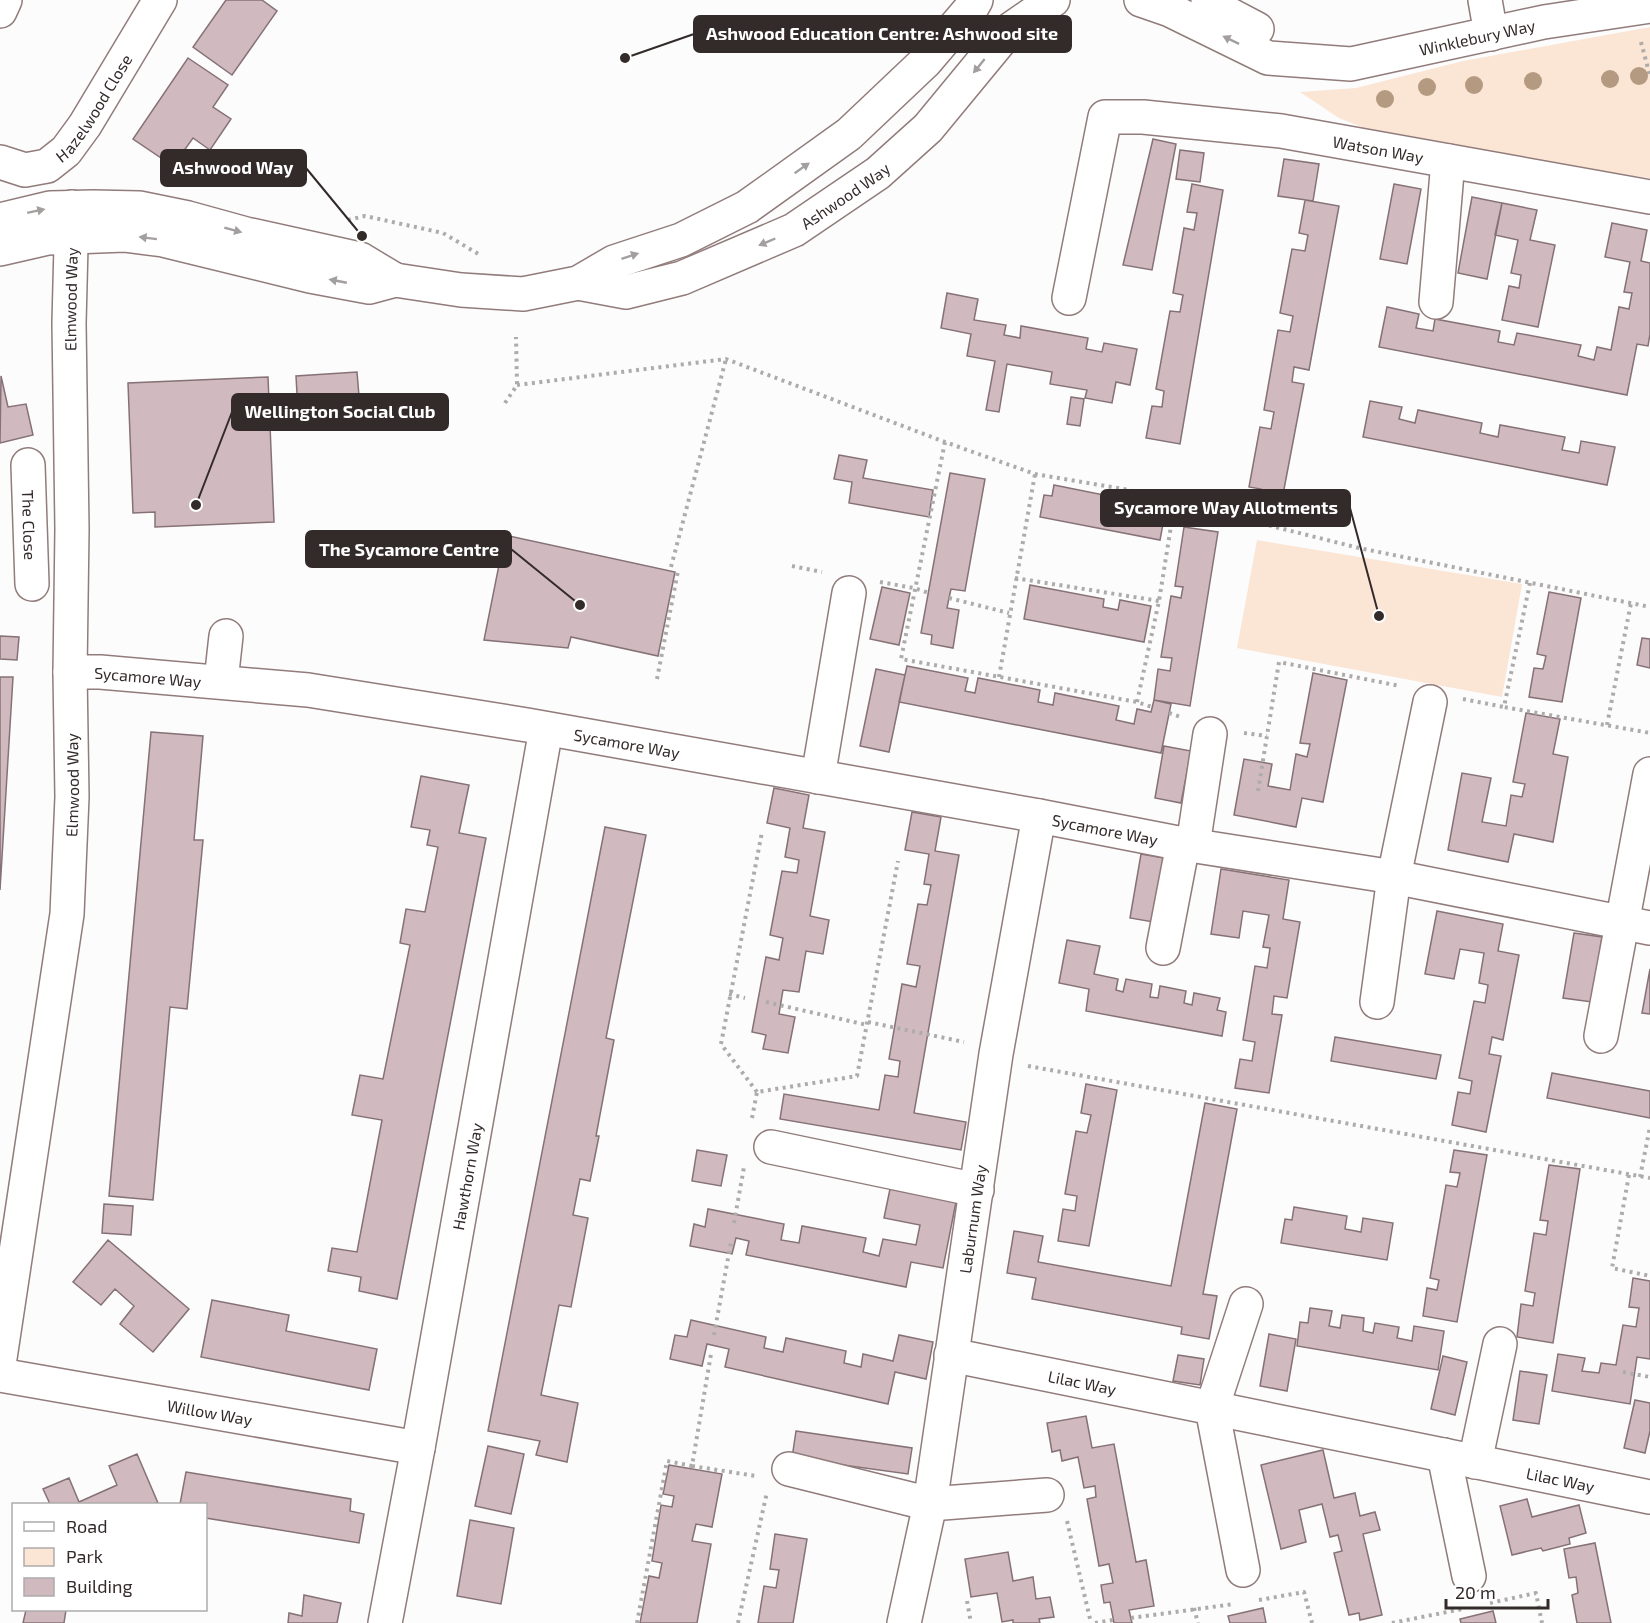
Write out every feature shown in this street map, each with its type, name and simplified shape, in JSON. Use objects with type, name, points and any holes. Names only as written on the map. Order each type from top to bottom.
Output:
[{"type":"street","points":[[0,11],[5,0]]},
{"type":"street","name":"Hazelwood Close","points":[[0,162],[25,170],[47,166],[66,151],[85,125],[160,0]]},
{"type":"street","name":"Ashwood Way","points":[[0,220],[50,208],[72,222],[124,235],[163,240],[310,276],[369,286],[395,280],[461,290],[523,294],[578,283],[614,262],[681,240],[747,207],[849,134],[925,62],[976,0]]},
{"type":"street","name":"Ashwood Way","points":[[578,283],[626,292],[668,282],[794,230],[878,173],[928,128],[1008,31],[1053,0]]},
{"type":"street","name":"Winklebury Way","points":[[1141,0],[1170,10],[1268,58],[1351,64],[1491,34],[1543,11],[1650,6]]},
{"type":"street","name":"Winklebury Way","points":[[1208,0],[1219,9],[1276,39],[1306,60]]},
{"type":"street","points":[[1485,0],[1491,34]]},
{"type":"street","name":"Watson Way","points":[[1069,298],[1105,117],[1143,117],[1281,131],[1650,197]]},
{"type":"street","points":[[1436,302],[1448,161]]},
{"type":"street","name":"Ashwood Way","points":[[0,249],[48,238],[72,222]]},
{"type":"street","name":"Elmwood Way","points":[[0,1358],[67,914],[72,797],[69,323],[72,222]]},
{"type":"street","name":"The Close","points":[[28,465],[32,584]]},
{"type":"street","points":[[30,520],[72,529]]},
{"type":"street","points":[[818,777],[849,593]]},
{"type":"street","points":[[221,681],[226,636]]},
{"type":"street","name":"Sycamore Way","points":[[70,672],[221,681],[308,690],[645,745],[1188,844],[1394,877],[1636,925]]},
{"type":"street","points":[[1377,1002],[1394,877],[1431,696]]},
{"type":"street","name":"Hawthorn Way","points":[[385,1623],[546,729]]},
{"type":"street","name":"Sycamore Way","points":[[1163,948],[1188,844],[1210,734]]},
{"type":"street","points":[[1601,1036],[1636,925],[1650,774]]},
{"type":"street","name":"Laburnum Way","points":[[904,1623],[930,1504],[996,1054],[1039,816]]},
{"type":"street","points":[[761,1134],[977,1190]]},
{"type":"street","points":[[1243,1569],[1212,1408],[1246,1304]]},
{"type":"street","points":[[1469,1576],[1459,1459],[1500,1344]]},
{"type":"street","name":"Lilac Way","points":[[951,1355],[1459,1459],[1649,1494]]},
{"type":"street","name":"Willow Way","points":[[0,1375],[418,1448]]},
{"type":"street","points":[[787,1473],[930,1504],[1056,1504]]},
{"type":"path","points":[[1641,39],[1650,76]]},
{"type":"path","points":[[345,220],[365,216],[443,234],[480,255]]},
{"type":"path","points":[[505,403],[517,385],[516,337]]},
{"type":"path","points":[[517,385],[726,359],[1035,474],[1124,489],[1359,548],[1650,607]]},
{"type":"path","points":[[671,567],[726,359]]},
{"type":"path","points":[[945,442],[901,659],[1137,702],[1152,707]]},
{"type":"path","points":[[999,677],[1035,474]]},
{"type":"path","points":[[1137,702],[1159,601],[1175,501]]},
{"type":"path","points":[[657,679],[678,571]]},
{"type":"path","points":[[1016,578],[1159,601]]},
{"type":"path","points":[[1504,706],[1530,583]]},
{"type":"path","points":[[949,598],[1009,614]]},
{"type":"path","points":[[1607,725],[1630,603]]},
{"type":"path","points":[[1258,791],[1279,662],[1431,696],[1504,706],[1650,733]]},
{"type":"path","points":[[761,1134],[757,1092],[721,1044],[762,832]]},
{"type":"path","points":[[757,1092],[857,1076],[898,861]]},
{"type":"path","points":[[729,994],[745,998]]},
{"type":"path","points":[[766,1002],[973,1044]]},
{"type":"path","points":[[1025,1065],[1650,1178]]},
{"type":"path","points":[[1640,1177],[1650,1127]]},
{"type":"path","points":[[734,1224],[744,1165]]},
{"type":"path","points":[[1629,1174],[1612,1268],[1650,1276]]},
{"type":"path","points":[[714,1335],[730,1242]]},
{"type":"path","points":[[692,1466],[711,1354]]},
{"type":"path","points":[[1623,1372],[1650,1377]]},
{"type":"path","points":[[637,1623],[667,1461],[692,1466],[787,1473],[738,1623]]},
{"type":"path","points":[[1056,1504],[1093,1623],[1113,1620]]},
{"type":"path","points":[[1248,1602],[1304,1592],[1311,1623]]},
{"type":"path","points":[[967,1601],[971,1623]]},
{"type":"path","points":[[1131,1618],[1237,1604]]},
{"type":"path","points":[[1194,1608],[1198,1623]]},
{"type":"green space","points":[[1650,27],[1650,178],[1513,161],[1448,161],[1339,118],[1300,92],[1356,88],[1463,61]]},
{"type":"green space","points":[[1257,540],[1522,584],[1502,697],[1237,648]]},
{"type":"building","points":[[226,0],[262,0],[277,11],[232,75],[193,47]]},
{"type":"building","points":[[188,58],[228,85],[213,107],[231,119],[210,150],[193,138],[173,166],[133,139]]},
{"type":"building","points":[[1153,139],[1176,144],[1152,270],[1123,265]]},
{"type":"building","points":[[1180,150],[1204,153],[1200,182],[1176,179]]},
{"type":"building","points":[[1284,159],[1319,164],[1313,201],[1278,196]]},
{"type":"building","points":[[1192,184],[1223,190],[1180,444],[1146,438],[1152,406],[1162,407],[1164,391],[1156,389],[1170,311],[1180,312],[1183,295],[1173,293],[1184,228],[1194,230],[1197,213],[1187,212]]},
{"type":"building","points":[[1394,184],[1421,189],[1407,264],[1380,259]]},
{"type":"building","points":[[1472,197],[1502,203],[1487,279],[1458,273]]},
{"type":"building","points":[[1305,200],[1339,206],[1309,370],[1294,367],[1292,382],[1304,384],[1281,505],[1259,500],[1261,489],[1249,487],[1260,427],[1271,429],[1274,412],[1264,410],[1278,330],[1290,332],[1293,316],[1280,313],[1292,249],[1305,251],[1308,235],[1299,233]]},
{"type":"building","points":[[1502,203],[1537,210],[1530,240],[1555,245],[1538,327],[1502,320],[1509,286],[1519,288],[1521,275],[1511,273],[1518,240],[1495,235]]},
{"type":"building","points":[[1612,223],[1647,230],[1641,261],[1650,263],[1648,346],[1637,344],[1627,395],[1379,347],[1387,307],[1419,314],[1416,328],[1433,331],[1435,319],[1500,331],[1498,342],[1514,345],[1517,333],[1581,345],[1578,356],[1594,360],[1597,347],[1611,350],[1619,307],[1629,309],[1632,293],[1624,292],[1630,262],[1605,257]]},
{"type":"building","points":[[947,293],[978,299],[974,320],[1006,325],[1004,335],[1020,338],[1021,326],[1088,338],[1086,349],[1102,352],[1104,343],[1137,349],[1130,385],[1116,382],[1112,403],[1085,398],[1087,390],[1050,384],[1052,372],[1007,364],[999,412],[986,410],[995,361],[967,356],[971,334],[941,328]]},
{"type":"building","points":[[357,372],[360,408],[298,412],[296,376]]},
{"type":"building","points":[[1,376],[8,407],[26,404],[33,435],[0,443]]},
{"type":"building","points":[[268,377],[274,522],[155,527],[155,512],[133,513],[128,383]]},
{"type":"building","points":[[1071,397],[1084,399],[1080,426],[1067,424]]},
{"type":"building","points":[[1370,401],[1402,407],[1399,419],[1415,423],[1418,410],[1482,423],[1480,433],[1498,437],[1500,425],[1565,437],[1562,450],[1579,453],[1581,441],[1615,447],[1607,485],[1363,437]]},
{"type":"building","points":[[839,455],[867,460],[863,478],[933,490],[929,517],[849,503],[852,482],[834,479]]},
{"type":"building","points":[[950,473],[985,479],[965,591],[951,589],[947,608],[959,610],[953,648],[931,644],[932,635],[921,633]]},
{"type":"building","points":[[1054,485],[1119,498],[1117,505],[1133,508],[1135,502],[1166,508],[1160,540],[1040,517],[1044,495],[1052,496]]},
{"type":"building","points":[[1184,527],[1218,532],[1190,706],[1154,700],[1158,669],[1170,671],[1172,658],[1161,657],[1171,596],[1181,598],[1183,587],[1175,586]]},
{"type":"building","points":[[505,535],[675,572],[658,656],[571,637],[568,648],[484,640]]},
{"type":"building","points":[[1030,585],[1104,599],[1103,607],[1118,610],[1120,600],[1151,606],[1144,642],[1024,619]]},
{"type":"building","points":[[882,587],[910,593],[899,645],[870,639]]},
{"type":"building","points":[[1549,592],[1581,598],[1562,702],[1529,697],[1534,668],[1543,669],[1546,656],[1537,654]]},
{"type":"building","points":[[0,636],[19,637],[17,660],[0,659]]},
{"type":"building","points":[[1642,638],[1650,639],[1650,668],[1637,665]]},
{"type":"building","points":[[907,666],[968,678],[965,691],[975,693],[978,678],[1040,690],[1038,702],[1053,705],[1055,693],[1119,706],[1116,720],[1134,724],[1137,709],[1151,712],[1154,700],[1171,704],[1161,753],[899,702]]},
{"type":"building","points":[[876,669],[905,675],[889,752],[860,746]]},
{"type":"building","points":[[1313,673],[1347,680],[1323,802],[1302,798],[1296,827],[1234,815],[1244,759],[1272,764],[1268,786],[1290,790],[1296,754],[1307,757],[1310,744],[1300,743]]},
{"type":"building","points":[[0,677],[13,677],[0,890]]},
{"type":"building","points":[[1526,713],[1560,719],[1553,754],[1568,757],[1553,842],[1514,834],[1508,862],[1448,850],[1462,773],[1491,778],[1482,822],[1506,826],[1511,795],[1522,797],[1525,784],[1513,782]]},
{"type":"building","points":[[151,732],[203,736],[194,840],[203,840],[187,1009],[170,1007],[153,1200],[109,1196]]},
{"type":"building","points":[[1164,746],[1191,751],[1181,803],[1155,798]]},
{"type":"building","points":[[421,776],[469,785],[459,833],[486,838],[397,1299],[359,1291],[361,1277],[328,1271],[332,1248],[357,1252],[382,1120],[352,1115],[360,1075],[383,1079],[410,945],[400,943],[406,909],[425,912],[438,847],[427,845],[430,830],[411,827]]},
{"type":"building","points":[[774,788],[809,795],[803,828],[825,832],[810,916],[829,920],[823,954],[806,951],[799,992],[783,990],[779,1014],[795,1017],[788,1053],[763,1049],[766,1035],[752,1032],[766,957],[779,960],[783,938],[770,935],[782,871],[797,873],[799,860],[785,857],[790,828],[767,823]]},
{"type":"building","points":[[912,812],[941,817],[935,851],[959,855],[914,1113],[966,1122],[961,1150],[780,1119],[784,1094],[879,1110],[885,1075],[898,1077],[900,1061],[889,1059],[902,984],[916,987],[920,966],[907,964],[918,904],[927,905],[931,885],[924,884],[929,854],[905,850]]},
{"type":"building","points":[[605,827],[646,835],[606,1038],[614,1040],[596,1136],[599,1136],[590,1181],[580,1179],[573,1215],[588,1218],[571,1307],[559,1305],[541,1395],[578,1403],[567,1462],[536,1455],[540,1441],[488,1431]]},
{"type":"building","points":[[1141,854],[1170,859],[1159,923],[1130,918]]},
{"type":"building","points":[[1221,869],[1289,880],[1283,919],[1300,922],[1287,998],[1274,996],[1272,1014],[1282,1015],[1269,1093],[1235,1088],[1240,1059],[1252,1061],[1255,1042],[1243,1040],[1255,966],[1267,968],[1270,948],[1263,947],[1269,915],[1243,911],[1239,938],[1211,934]]},
{"type":"building","points":[[1437,911],[1503,924],[1498,951],[1519,955],[1503,1040],[1492,1037],[1489,1054],[1501,1056],[1486,1132],[1452,1125],[1458,1092],[1470,1094],[1472,1081],[1459,1078],[1474,1001],[1485,1003],[1488,985],[1479,983],[1484,953],[1460,949],[1454,979],[1425,974]]},
{"type":"building","points":[[1574,933],[1602,937],[1592,1002],[1563,998]]},
{"type":"building","points":[[1067,940],[1100,946],[1094,974],[1118,979],[1116,990],[1123,992],[1126,979],[1152,984],[1150,997],[1158,998],[1160,986],[1186,991],[1184,1003],[1192,1005],[1194,993],[1220,998],[1217,1010],[1226,1012],[1222,1036],[1086,1011],[1089,989],[1059,983]]},
{"type":"building","points":[[1650,969],[1650,1014],[1642,1013]]},
{"type":"building","points":[[1335,1037],[1441,1055],[1436,1079],[1331,1061]]},
{"type":"building","points":[[1552,1073],[1650,1091],[1650,1118],[1547,1098]]},
{"type":"building","points":[[1086,1084],[1117,1090],[1089,1246],[1058,1241],[1063,1209],[1075,1211],[1077,1196],[1065,1194],[1076,1131],[1087,1133],[1091,1115],[1081,1113]]},
{"type":"building","points":[[1205,1103],[1237,1109],[1203,1294],[1217,1296],[1209,1339],[1181,1334],[1182,1327],[1032,1299],[1036,1278],[1007,1273],[1014,1231],[1043,1236],[1038,1262],[1171,1286]]},
{"type":"building","points":[[697,1150],[727,1155],[721,1186],[692,1181]]},
{"type":"building","points":[[1454,1150],[1487,1155],[1457,1322],[1423,1316],[1427,1288],[1437,1290],[1439,1280],[1430,1278],[1446,1185],[1457,1187],[1460,1173],[1450,1172]]},
{"type":"building","points":[[1549,1165],[1580,1169],[1553,1343],[1517,1337],[1521,1304],[1533,1306],[1535,1293],[1525,1291],[1534,1233],[1546,1235],[1548,1221],[1540,1220]]},
{"type":"building","points":[[890,1189],[956,1202],[943,1268],[911,1262],[906,1287],[746,1255],[749,1241],[736,1238],[732,1254],[690,1246],[694,1224],[705,1227],[708,1209],[784,1224],[781,1240],[799,1243],[802,1226],[866,1238],[863,1252],[879,1256],[883,1239],[916,1245],[920,1225],[884,1218]]},
{"type":"building","points":[[104,1204],[133,1206],[131,1235],[102,1233]]},
{"type":"building","points":[[1294,1207],[1347,1216],[1345,1229],[1361,1232],[1363,1218],[1393,1223],[1387,1260],[1281,1243],[1285,1219],[1292,1220]]},
{"type":"building","points":[[108,1240],[189,1309],[153,1352],[120,1324],[134,1306],[115,1289],[101,1305],[73,1282]]},
{"type":"building","points":[[1633,1278],[1650,1281],[1650,1359],[1637,1357],[1630,1404],[1552,1391],[1558,1354],[1585,1358],[1582,1371],[1599,1373],[1601,1363],[1616,1365],[1623,1325],[1636,1327],[1639,1308],[1629,1307]]},
{"type":"building","points":[[212,1300],[289,1315],[286,1331],[377,1349],[369,1390],[201,1357]]},
{"type":"building","points":[[1310,1308],[1332,1311],[1329,1326],[1340,1328],[1342,1315],[1364,1318],[1363,1331],[1373,1333],[1375,1323],[1399,1327],[1397,1338],[1412,1341],[1414,1326],[1444,1331],[1438,1370],[1297,1346],[1300,1322],[1308,1323]]},
{"type":"building","points":[[691,1320],[766,1337],[764,1348],[783,1352],[786,1338],[846,1351],[844,1363],[861,1367],[863,1354],[893,1361],[899,1335],[933,1342],[926,1379],[895,1372],[888,1404],[725,1367],[729,1349],[707,1344],[702,1366],[670,1359],[675,1335],[687,1337]]},
{"type":"building","points":[[1269,1334],[1296,1339],[1287,1391],[1260,1386]]},
{"type":"building","points":[[1178,1355],[1204,1359],[1200,1385],[1173,1381]]},
{"type":"building","points":[[1443,1356],[1467,1362],[1455,1415],[1431,1409]]},
{"type":"building","points":[[1520,1371],[1547,1375],[1539,1424],[1513,1420]]},
{"type":"building","points":[[1635,1400],[1650,1403],[1650,1431],[1645,1453],[1624,1448]]},
{"type":"building","points":[[1086,1416],[1092,1448],[1114,1444],[1136,1562],[1146,1560],[1154,1606],[1129,1610],[1132,1623],[1114,1623],[1110,1602],[1104,1603],[1101,1585],[1113,1583],[1109,1564],[1099,1566],[1087,1499],[1096,1497],[1095,1486],[1084,1488],[1078,1457],[1062,1461],[1060,1450],[1052,1452],[1047,1423]]},
{"type":"building","points":[[796,1431],[912,1448],[908,1474],[792,1458]]},
{"type":"building","points":[[488,1446],[524,1454],[511,1514],[475,1506]]},
{"type":"building","points":[[1323,1450],[1334,1498],[1355,1493],[1360,1516],[1375,1512],[1380,1530],[1363,1534],[1382,1615],[1360,1620],[1359,1613],[1349,1615],[1334,1553],[1342,1551],[1338,1535],[1330,1537],[1322,1504],[1299,1510],[1306,1542],[1281,1549],[1261,1465]]},
{"type":"building","points":[[137,1454],[158,1503],[50,1503],[43,1489],[69,1478],[79,1502],[117,1485],[109,1466]]},
{"type":"building","points":[[669,1465],[722,1474],[712,1527],[696,1524],[692,1541],[711,1544],[697,1623],[640,1623],[649,1576],[659,1578],[662,1563],[652,1561],[661,1505],[672,1507],[674,1496],[663,1494]]},
{"type":"building","points":[[186,1472],[351,1499],[350,1511],[364,1514],[359,1543],[207,1518],[207,1503],[180,1503]]},
{"type":"building","points":[[1527,1499],[1532,1517],[1579,1505],[1586,1533],[1569,1538],[1570,1544],[1543,1551],[1541,1548],[1512,1555],[1500,1506]]},
{"type":"building","points":[[470,1520],[514,1528],[501,1604],[457,1596]]},
{"type":"building","points":[[775,1534],[807,1539],[793,1623],[758,1623],[764,1586],[776,1588],[779,1570],[770,1569]]},
{"type":"building","points":[[1595,1543],[1611,1623],[1577,1623],[1572,1595],[1578,1593],[1576,1577],[1569,1578],[1564,1549]]},
{"type":"building","points":[[1008,1552],[1013,1581],[1033,1577],[1036,1599],[1050,1597],[1054,1617],[1039,1619],[1040,1623],[1013,1623],[1013,1620],[1002,1622],[997,1593],[971,1597],[965,1559]]},
{"type":"building","points":[[304,1595],[341,1603],[337,1623],[288,1623],[289,1613],[302,1616]]},
{"type":"building","points":[[1263,1608],[1266,1623],[1230,1623],[1228,1616]]},
{"type":"building","points":[[26,1611],[66,1611],[64,1623],[23,1623]]},
{"type":"building","points":[[1493,1611],[1496,1623],[1461,1623],[1460,1619]]},
{"type":"place","name":"Ashwood Education Centre: Ashwood site","points":[[625,58]]},
{"type":"place","name":"Ashwood Way","points":[[362,236]]},
{"type":"place","name":"Wellington Social Club","points":[[196,505]]},
{"type":"place","name":"The Sycamore Centre","points":[[580,605]]},
{"type":"place","name":"Sycamore Way Allotments","points":[[1379,616]]}]
